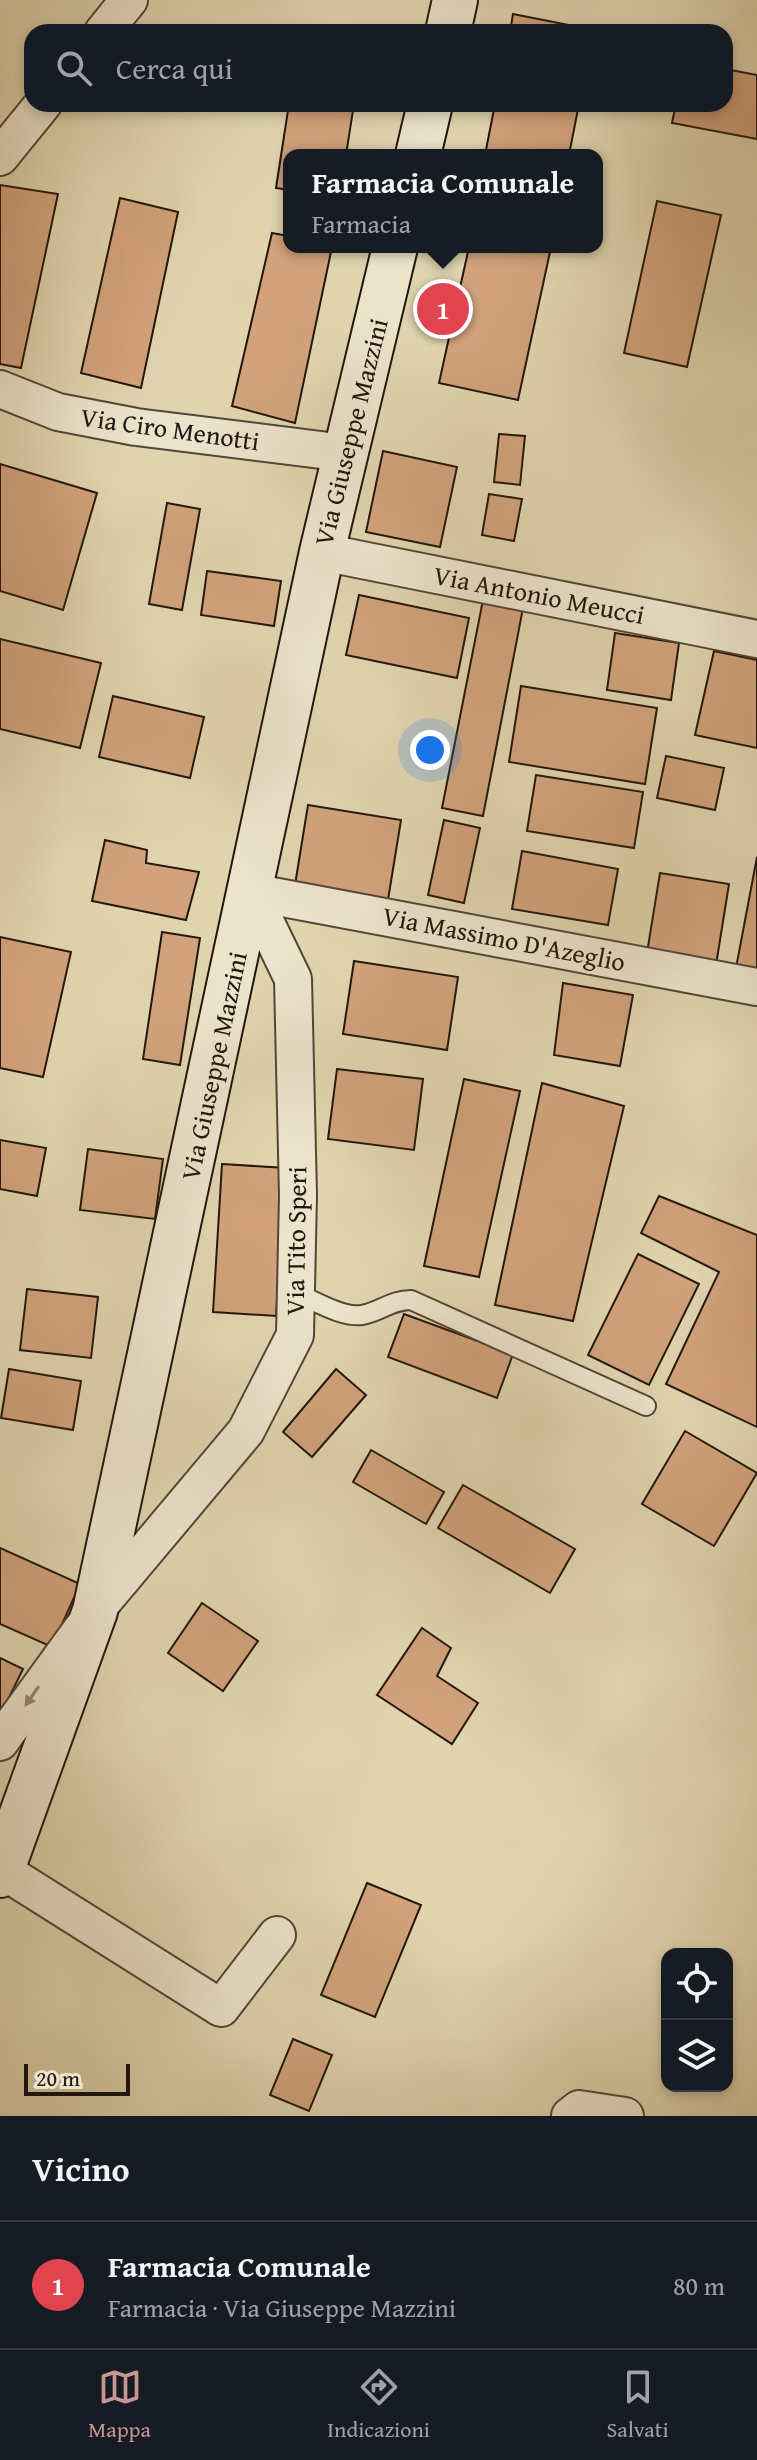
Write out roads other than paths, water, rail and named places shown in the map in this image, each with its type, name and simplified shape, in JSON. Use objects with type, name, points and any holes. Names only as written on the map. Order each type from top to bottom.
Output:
[{"type":"main road","points":[[450,24],[455,0]]},
{"type":"main road","points":[[419,149],[428,112]]},
{"type":"main road","name":"Via Giuseppe Mazzini","points":[[1,1872],[95,1611],[322,552],[394,253]]},
{"type":"street","points":[[110,24],[129,0]]},
{"type":"street","points":[[0,157],[37,112]]},
{"type":"street","name":"Via Ciro Menotti","points":[[0,389],[58,412],[136,427],[345,453]]},
{"type":"street","name":"Via Antonio Meucci","points":[[322,552],[757,639]]},
{"type":"street","name":"Via Massimo D'Azeglio","points":[[251,892],[757,987]]},
{"type":"street","name":"Via Tito Speri","points":[[0,1742],[95,1611],[246,1431],[295,1335],[298,1195],[293,979],[251,892]]},
{"type":"street","points":[[1,1872],[221,2008],[277,1935]]},
{"type":"street","points":[[570,2116],[579,2109],[625,2116]]},
{"type":"lane","points":[[296,1293],[347,1314],[362,1316],[394,1300],[411,1300],[646,1406]]},
{"type":"place","name":"Farmacia Comunale","points":[[443,309]]}]
